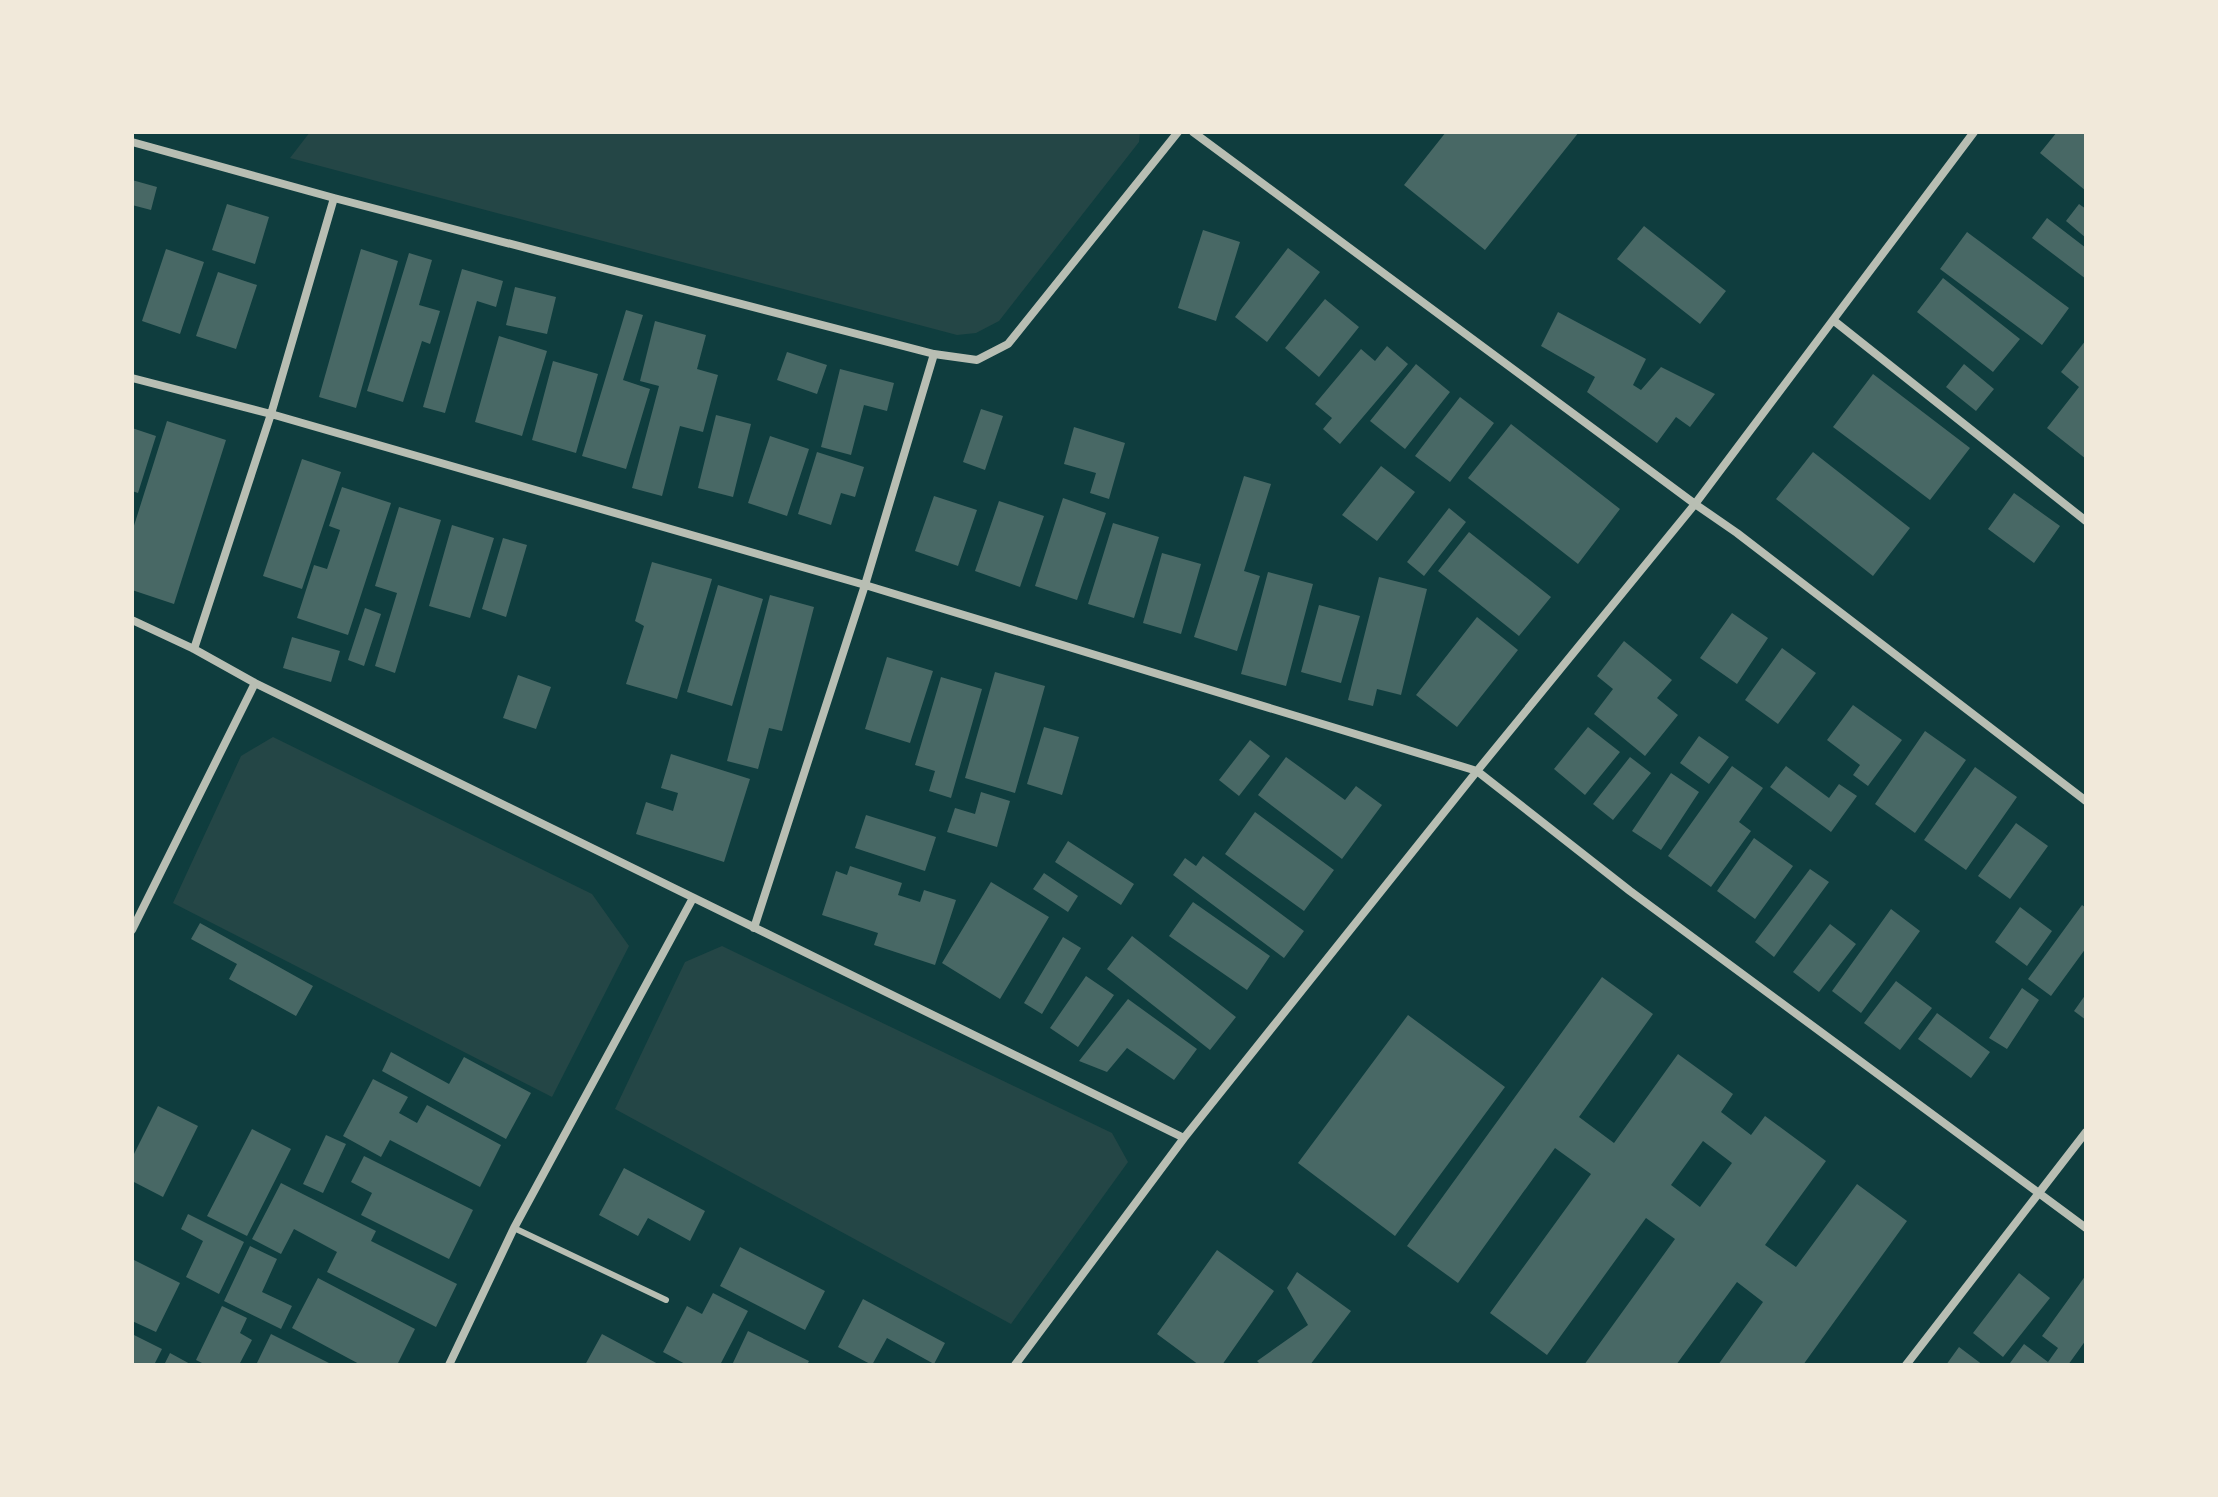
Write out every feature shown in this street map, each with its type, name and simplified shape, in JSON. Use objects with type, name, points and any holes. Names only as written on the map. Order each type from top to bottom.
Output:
[{"type":"street","points":[[132,142],[334,198],[934,354],[977,360],[1008,344],[1178,132]]},
{"type":"street","points":[[1193,132],[1737,533],[2086,801]]},
{"type":"street","points":[[1015,1365],[1184,1138],[1695,504],[1974,132]]},
{"type":"street","points":[[194,649],[271,414],[334,198]]},
{"type":"street","points":[[1833,320],[2086,521]]},
{"type":"street","points":[[754,928],[865,585],[934,354]]},
{"type":"street","points":[[132,378],[271,414],[865,585],[1477,771],[1630,891],[2086,1228]]},
{"type":"street","points":[[132,620],[1184,1138]]},
{"type":"street","points":[[132,930],[255,683]]},
{"type":"street","points":[[449,1365],[514,1228],[693,898]]},
{"type":"street","points":[[1906,1365],[2086,1132]]},
{"type":"lane","points":[[514,1228],[666,1300]]},
{"type":"shaded area","points":[[310,132],[1140,132],[1139,142],[999,321],[976,333],[957,335],[290,158]]},
{"type":"shaded area","points":[[273,737],[592,894],[629,946],[552,1097],[173,903],[241,756]]},
{"type":"shaded area","points":[[722,946],[1112,1133],[1128,1162],[1011,1324],[615,1109],[685,962]]},
{"type":"building","points":[[1446,132],[1579,132],[1485,250],[1404,185]]},
{"type":"building","points":[[2057,132],[2086,132],[2086,191],[2040,153]]},
{"type":"building","points":[[132,180],[157,187],[151,210],[132,205]]},
{"type":"building","points":[[227,204],[269,217],[255,264],[212,250]]},
{"type":"building","points":[[2079,204],[2086,209],[2086,238],[2066,221]]},
{"type":"building","points":[[2047,218],[2086,248],[2086,279],[2032,238]]},
{"type":"building","points":[[1644,226],[1726,291],[1700,324],[1617,259]]},
{"type":"building","points":[[1203,230],[1240,242],[1216,321],[1178,308]]},
{"type":"building","points":[[1967,232],[2069,308],[2042,345],[1940,269]]},
{"type":"building","points":[[1288,248],[1320,272],[1267,342],[1235,317]]},
{"type":"building","points":[[166,249],[204,262],[180,334],[142,321]]},
{"type":"building","points":[[361,249],[398,261],[356,408],[319,397]]},
{"type":"building","points":[[409,253],[432,260],[419,305],[440,311],[430,344],[422,341],[403,402],[367,391]]},
{"type":"building","points":[[462,269],[503,281],[496,307],[477,301],[445,413],[423,407]]},
{"type":"building","points":[[218,272],[257,285],[236,349],[196,336]]},
{"type":"building","points":[[1943,278],[2020,339],[1993,372],[1917,312]]},
{"type":"building","points":[[515,287],[556,297],[547,334],[506,325]]},
{"type":"building","points":[[1325,299],[1359,327],[1319,377],[1285,348]]},
{"type":"building","points":[[626,310],[643,315],[623,380],[650,389],[626,469],[582,456]]},
{"type":"building","points":[[1558,312],[1646,359],[1633,385],[1641,390],[1661,367],[1715,394],[1690,427],[1676,417],[1657,443],[1587,392],[1595,377],[1541,346]]},
{"type":"building","points":[[655,321],[706,335],[697,369],[718,375],[703,432],[680,426],[662,496],[632,488],[659,386],[640,381]]},
{"type":"building","points":[[499,336],[547,351],[522,436],[475,422]]},
{"type":"building","points":[[2086,340],[2086,459],[2047,428],[2079,387],[2061,372]]},
{"type":"building","points":[[1387,346],[1408,364],[1340,444],[1323,429],[1332,418],[1315,404],[1361,349],[1375,361]]},
{"type":"building","points":[[787,352],[827,365],[817,394],[777,380]]},
{"type":"building","points":[[553,361],[598,374],[576,453],[532,440]]},
{"type":"building","points":[[1416,364],[1450,392],[1405,449],[1370,421]]},
{"type":"building","points":[[1964,364],[1994,389],[1976,411],[1946,387]]},
{"type":"building","points":[[840,369],[894,383],[887,411],[864,405],[851,455],[821,447]]},
{"type":"building","points":[[1873,374],[1970,448],[1930,500],[1833,427]]},
{"type":"building","points":[[1460,397],[1494,423],[1450,482],[1415,456]]},
{"type":"building","points":[[981,409],[1003,416],[985,470],[963,462]]},
{"type":"building","points":[[716,415],[751,424],[733,497],[698,488]]},
{"type":"building","points":[[167,421],[226,440],[174,604],[132,590],[132,532]]},
{"type":"building","points":[[1511,424],[1620,509],[1578,564],[1468,478]]},
{"type":"building","points":[[1074,427],[1125,443],[1109,499],[1090,493],[1096,473],[1064,464]]},
{"type":"building","points":[[132,428],[156,436],[138,493],[132,491]]},
{"type":"building","points":[[770,436],[809,449],[787,516],[748,503]]},
{"type":"building","points":[[817,452],[864,467],[855,497],[841,493],[831,525],[798,514]]},
{"type":"building","points":[[1813,452],[1910,528],[1873,576],[1776,499]]},
{"type":"building","points":[[302,459],[341,472],[302,589],[263,576]]},
{"type":"building","points":[[1381,466],[1415,492],[1377,541],[1342,515]]},
{"type":"building","points":[[1244,476],[1271,484],[1244,571],[1260,576],[1237,651],[1194,637]]},
{"type":"building","points":[[342,487],[391,503],[348,635],[297,618],[314,565],[327,569],[340,530],[329,526]]},
{"type":"building","points":[[2014,493],[2060,526],[2034,563],[1988,529]]},
{"type":"building","points":[[934,496],[977,510],[958,566],[915,551]]},
{"type":"building","points":[[1063,498],[1106,513],[1077,600],[1035,586]]},
{"type":"building","points":[[999,501],[1044,516],[1020,587],[975,571]]},
{"type":"building","points":[[399,507],[441,520],[395,673],[375,666],[397,593],[375,586]]},
{"type":"building","points":[[1449,508],[1466,522],[1424,576],[1407,562]]},
{"type":"building","points":[[1113,523],[1159,537],[1134,618],[1088,604]]},
{"type":"building","points":[[452,525],[494,538],[470,618],[429,606]]},
{"type":"building","points":[[1469,532],[1551,597],[1519,636],[1438,571]]},
{"type":"building","points":[[503,538],[527,545],[506,617],[482,609]]},
{"type":"building","points":[[1162,553],[1201,564],[1181,634],[1143,623]]},
{"type":"building","points":[[652,562],[712,579],[677,699],[626,684],[644,626],[635,621]]},
{"type":"building","points":[[1268,572],[1313,584],[1286,686],[1241,674]]},
{"type":"building","points":[[1379,577],[1427,589],[1401,695],[1377,689],[1373,706],[1348,700]]},
{"type":"building","points":[[718,585],[763,599],[732,706],[687,692]]},
{"type":"building","points":[[770,595],[814,607],[782,731],[769,728],[758,769],[727,761]]},
{"type":"building","points":[[1319,605],[1360,616],[1341,683],[1301,672]]},
{"type":"building","points":[[365,608],[381,614],[364,666],[348,660]]},
{"type":"building","points":[[1732,613],[1768,638],[1737,684],[1700,658]]},
{"type":"building","points":[[1477,617],[1518,650],[1457,727],[1416,695]]},
{"type":"building","points":[[292,637],[340,651],[331,682],[283,668]]},
{"type":"building","points":[[1624,641],[1672,680],[1657,698],[1678,715],[1645,756],[1594,714],[1613,689],[1597,676]]},
{"type":"building","points":[[1782,648],[1816,673],[1778,724],[1745,700]]},
{"type":"building","points":[[887,657],[933,671],[910,743],[865,729]]},
{"type":"building","points":[[995,672],[1045,686],[1015,793],[965,778]]},
{"type":"building","points":[[518,675],[551,687],[536,729],[503,718]]},
{"type":"building","points":[[941,677],[982,689],[951,798],[929,791],[935,771],[915,765]]},
{"type":"building","points":[[1853,705],[1902,740],[1868,786],[1853,775],[1860,765],[1827,740]]},
{"type":"building","points":[[1044,727],[1079,737],[1062,795],[1027,784]]},
{"type":"building","points":[[1588,727],[1620,752],[1585,795],[1554,769]]},
{"type":"building","points":[[1925,731],[1966,760],[1915,833],[1875,804]]},
{"type":"building","points":[[1699,736],[1729,757],[1709,784],[1680,763]]},
{"type":"building","points":[[1250,740],[1270,756],[1239,796],[1219,780]]},
{"type":"building","points":[[671,754],[750,779],[724,862],[636,834],[646,802],[673,811],[678,793],[661,788]]},
{"type":"building","points":[[1286,757],[1345,800],[1356,786],[1382,805],[1342,859],[1258,795]]},
{"type":"building","points":[[1630,757],[1651,773],[1613,820],[1593,804]]},
{"type":"building","points":[[1732,766],[1763,788],[1739,822],[1751,831],[1711,887],[1668,856]]},
{"type":"building","points":[[1786,766],[1829,798],[1839,784],[1857,796],[1831,832],[1770,787]]},
{"type":"building","points":[[1975,767],[2017,797],[1966,870],[1924,840]]},
{"type":"building","points":[[1671,773],[1699,792],[1661,850],[1632,831]]},
{"type":"building","points":[[981,792],[1010,801],[997,847],[947,832],[955,808],[975,814]]},
{"type":"building","points":[[1255,812],[1334,870],[1304,911],[1225,854]]},
{"type":"building","points":[[866,815],[936,837],[925,871],[855,848]]},
{"type":"building","points":[[2016,823],[2048,846],[2010,899],[1978,876]]},
{"type":"building","points":[[1754,838],[1793,866],[1755,919],[1717,891]]},
{"type":"building","points":[[1068,841],[1134,884],[1121,905],[1055,862]]},
{"type":"building","points":[[1203,856],[1304,931],[1284,958],[1173,875],[1185,858],[1196,866]]},
{"type":"building","points":[[850,866],[902,883],[898,895],[920,902],[924,890],[956,900],[935,965],[874,945],[878,933],[822,915],[836,871],[847,875]]},
{"type":"building","points":[[1810,869],[1829,882],[1774,957],[1755,942]]},
{"type":"building","points":[[1044,873],[1078,896],[1068,912],[1033,889]]},
{"type":"building","points":[[991,882],[1049,917],[1000,999],[942,963]]},
{"type":"building","points":[[1193,902],[1270,956],[1247,990],[1169,936]]},
{"type":"building","points":[[2082,905],[2086,908],[2086,948],[2051,996],[2028,979]]},
{"type":"building","points":[[2020,907],[2052,931],[2027,966],[1995,942]]},
{"type":"building","points":[[1891,909],[1920,931],[1861,1013],[1832,991]]},
{"type":"building","points":[[200,923],[313,986],[296,1016],[229,979],[237,964],[191,939]]},
{"type":"building","points":[[1830,924],[1856,944],[1819,992],[1793,972]]},
{"type":"building","points":[[1132,936],[1236,1017],[1210,1050],[1107,969]]},
{"type":"building","points":[[1063,937],[1081,948],[1042,1014],[1024,1003]]},
{"type":"building","points":[[1086,976],[1114,995],[1078,1047],[1050,1028]]},
{"type":"building","points":[[1602,977],[1653,1014],[1579,1117],[1614,1143],[1678,1054],[1733,1094],[1721,1112],[1751,1135],[1765,1116],[1826,1161],[1765,1245],[1796,1267],[1857,1184],[1907,1221],[1803,1365],[1718,1365],[1763,1302],[1737,1282],[1676,1365],[1584,1365],[1675,1239],[1646,1218],[1547,1355],[1490,1313],[1591,1174],[1555,1148],[1458,1283],[1407,1246]],"holes":[[[1703,1141],[1732,1163],[1700,1207],[1671,1185]]]},
{"type":"building","points":[[1896,981],[1932,1008],[1900,1050],[1864,1023]]},
{"type":"building","points":[[2022,988],[2039,1000],[2007,1049],[1989,1038]]},
{"type":"building","points":[[2086,994],[2086,1020],[2074,1011]]},
{"type":"building","points":[[1128,999],[1197,1049],[1174,1080],[1127,1048],[1107,1072],[1079,1061]]},
{"type":"building","points":[[1937,1013],[1990,1052],[1971,1078],[1918,1039]]},
{"type":"building","points":[[1408,1015],[1505,1087],[1395,1236],[1298,1163]]},
{"type":"building","points":[[391,1052],[449,1084],[464,1057],[531,1093],[506,1139],[382,1071]]},
{"type":"building","points":[[373,1079],[408,1097],[399,1113],[417,1123],[427,1105],[501,1145],[480,1187],[390,1140],[381,1157],[343,1136]]},
{"type":"building","points":[[158,1106],[198,1126],[163,1197],[132,1181],[132,1158]]},
{"type":"building","points":[[252,1129],[291,1149],[247,1236],[207,1216]]},
{"type":"building","points":[[326,1135],[346,1144],[323,1193],[303,1184]]},
{"type":"building","points":[[364,1156],[473,1210],[449,1259],[361,1215],[372,1193],[351,1182]]},
{"type":"building","points":[[624,1168],[705,1211],[690,1241],[648,1218],[638,1236],[599,1215]]},
{"type":"building","points":[[281,1183],[376,1231],[371,1241],[457,1284],[436,1327],[327,1272],[337,1252],[294,1229],[281,1254],[252,1239]]},
{"type":"building","points":[[188,1214],[244,1242],[219,1294],[186,1277],[203,1241],[181,1229]]},
{"type":"building","points":[[250,1246],[277,1259],[262,1292],[292,1306],[281,1329],[224,1301]]},
{"type":"building","points":[[740,1247],[825,1291],[805,1330],[720,1286]]},
{"type":"building","points":[[1217,1250],[1274,1291],[1222,1365],[1199,1365],[1157,1334]]},
{"type":"building","points":[[132,1259],[180,1283],[156,1332],[132,1321]]},
{"type":"building","points":[[1297,1272],[1351,1311],[1310,1365],[1261,1365],[1257,1361],[1308,1325],[1287,1288]]},
{"type":"building","points":[[2019,1273],[2050,1298],[2003,1357],[1973,1333]]},
{"type":"building","points":[[2086,1275],[2086,1340],[2068,1365],[2010,1363],[2024,1344],[2048,1362],[2058,1348],[2042,1336]]},
{"type":"building","points":[[318,1278],[415,1329],[397,1365],[361,1365],[292,1328]]},
{"type":"building","points":[[713,1293],[748,1311],[720,1365],[687,1365],[663,1352],[687,1306],[702,1314]]},
{"type":"building","points":[[863,1299],[945,1343],[934,1364],[887,1338],[872,1365],[838,1347]]},
{"type":"building","points":[[222,1306],[247,1318],[240,1333],[252,1340],[239,1365],[206,1365],[196,1360]]},
{"type":"building","points":[[748,1331],[809,1361],[807,1365],[732,1365]]},
{"type":"building","points":[[132,1334],[162,1349],[154,1365],[132,1365]]},
{"type":"building","points":[[271,1334],[333,1365],[256,1365]]},
{"type":"building","points":[[602,1334],[660,1365],[585,1365]]},
{"type":"building","points":[[1959,1347],[1983,1365],[1946,1365]]},
{"type":"building","points":[[170,1353],[192,1365],[164,1365]]}]
